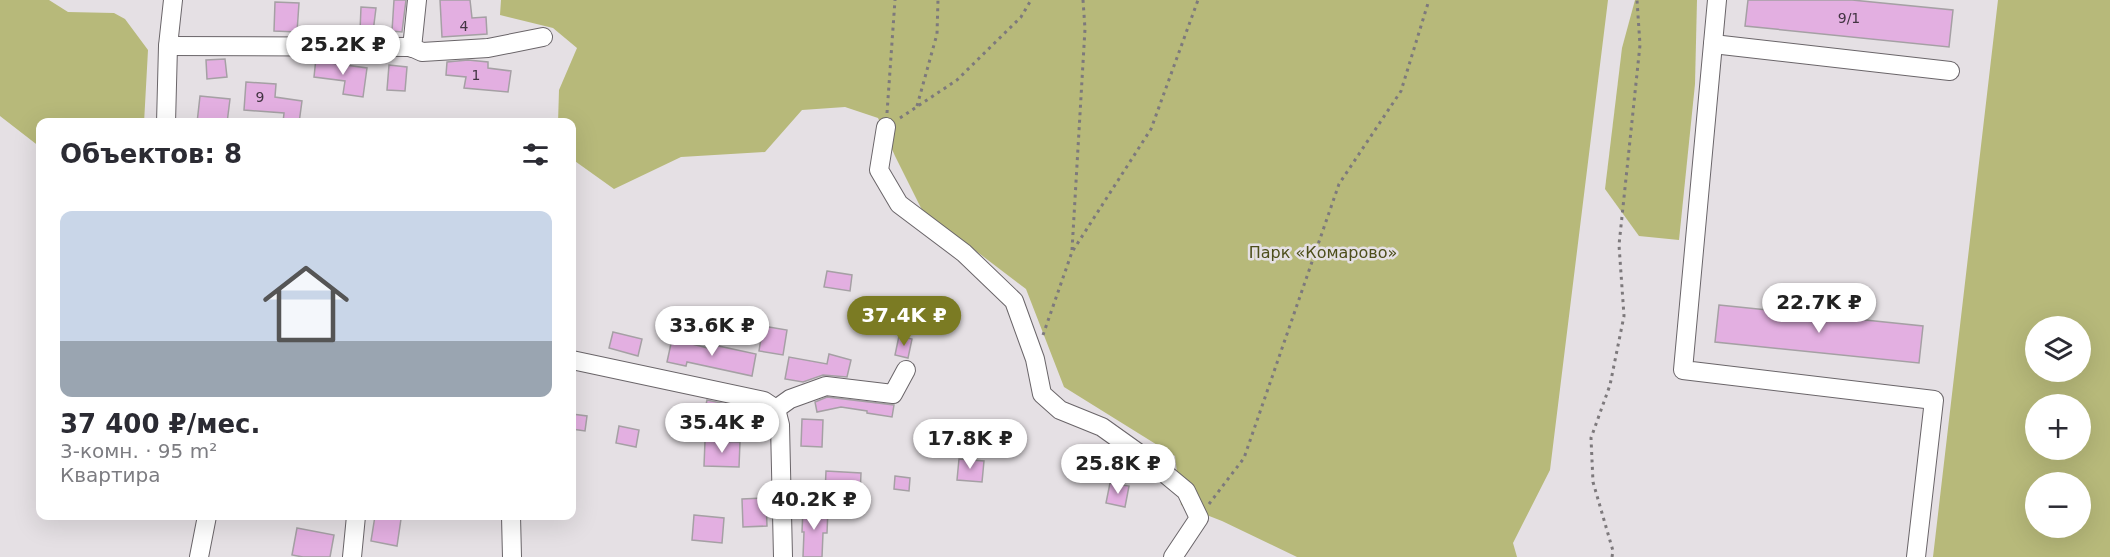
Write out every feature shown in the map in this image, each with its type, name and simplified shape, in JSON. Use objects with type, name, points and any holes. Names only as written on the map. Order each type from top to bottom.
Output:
[{"type":"street","points":[[166,118],[172,0]]},
{"type":"street","points":[[412,48],[417,0]]},
{"type":"street","points":[[1717,0],[1683,370],[1934,400],[1916,557]]},
{"type":"street","points":[[168,46],[412,48],[422,52],[488,48],[543,37]]},
{"type":"street","points":[[1713,44],[1950,71]]},
{"type":"street","points":[[886,127],[879,170],[898,204],[964,253],[1014,301],[1035,359],[1042,394],[1060,410],[1102,427],[1151,462],[1186,491],[1194,525],[1173,557]]},
{"type":"street","points":[[576,361],[764,401],[776,409],[780,425],[783,557]]},
{"type":"street","points":[[776,409],[790,399],[826,387],[893,394],[906,370]]},
{"type":"street","points":[[199,557],[206,520]]},
{"type":"street","points":[[352,557],[356,520]]},
{"type":"street","points":[[511,520],[512,557]]},
{"type":"path","points":[[886,127],[895,0]]},
{"type":"path","points":[[916,107],[937,34],[938,0]]},
{"type":"path","points":[[886,127],[957,80],[1021,17],[1031,0]]},
{"type":"path","points":[[1072,252],[1085,29],[1083,0]]},
{"type":"path","points":[[1035,359],[1072,252],[1151,129],[1198,0]]},
{"type":"path","points":[[1194,525],[1244,458],[1339,184],[1401,91],[1429,0]]},
{"type":"path","points":[[1612,557],[1613,551],[1593,482],[1591,438],[1610,385],[1624,316],[1618,245],[1640,45],[1637,0]]},
{"type":"green space","points":[[0,0],[49,0],[68,12],[114,13],[125,19],[148,50],[144,118],[36,118],[36,144],[0,116]]},
{"type":"green space","name":"Парк «Комарово»","points":[[501,0],[1608,0],[1550,470],[1513,543],[1517,557],[1297,557],[1222,521],[1181,505],[1175,456],[1064,387],[1026,289],[922,210],[878,118],[845,107],[802,110],[765,152],[681,157],[614,189],[576,162],[576,118],[558,118],[559,90],[577,48],[553,28],[500,15]]},
{"type":"green space","points":[[1635,0],[1697,0],[1695,84],[1679,240],[1639,236],[1605,189],[1622,48]]},
{"type":"green space","points":[[1998,0],[2110,0],[2110,557],[1933,557]]},
{"type":"building","points":[[394,0],[406,0],[402,32],[392,31]]},
{"type":"building","points":[[440,0],[470,0],[472,18],[486,17],[487,34],[442,37]]},
{"type":"building","points":[[1748,0],[1852,0],[1953,10],[1949,47],[1745,26]]},
{"type":"building","points":[[275,2],[299,3],[297,32],[274,31]]},
{"type":"building","points":[[361,7],[376,8],[373,32],[360,31]]},
{"type":"building","points":[[316,58],[331,59],[331,63],[367,68],[363,97],[343,94],[345,81],[314,77]]},
{"type":"building","points":[[225,59],[227,77],[207,79],[206,60]]},
{"type":"building","points":[[468,60],[488,62],[488,68],[511,71],[508,92],[464,88],[466,77],[446,75],[447,62]]},
{"type":"building","points":[[389,65],[407,67],[405,91],[387,90]]},
{"type":"building","points":[[246,82],[276,84],[275,97],[302,101],[300,118],[284,118],[284,113],[244,110]]},
{"type":"building","points":[[200,96],[230,99],[228,118],[198,118]]},
{"type":"building","points":[[827,271],[852,275],[850,291],[824,287]]},
{"type":"building","points":[[1719,305],[1923,326],[1919,363],[1715,342]]},
{"type":"building","points":[[763,326],[787,330],[783,355],[759,351]]},
{"type":"building","points":[[613,332],[642,339],[638,356],[609,348]]},
{"type":"building","points":[[899,336],[912,339],[908,358],[895,355]]},
{"type":"building","points":[[672,339],[708,348],[709,344],[756,354],[752,376],[687,362],[686,366],[667,362]]},
{"type":"building","points":[[829,354],[851,360],[847,377],[823,375],[803,382],[785,379],[789,357],[827,364]]},
{"type":"building","points":[[827,397],[894,405],[892,417],[841,407],[817,412],[815,402]]},
{"type":"building","points":[[707,400],[735,406],[731,425],[703,419]]},
{"type":"building","points":[[576,415],[587,416],[585,431],[576,430]]},
{"type":"building","points":[[802,419],[823,420],[822,447],[801,446]]},
{"type":"building","points":[[619,426],[639,430],[636,447],[616,443]]},
{"type":"building","points":[[705,441],[740,442],[739,467],[704,466]]},
{"type":"building","points":[[959,459],[984,461],[982,482],[957,480]]},
{"type":"building","points":[[826,471],[861,473],[860,495],[825,493]]},
{"type":"building","points":[[895,476],[910,478],[909,491],[894,489]]},
{"type":"building","points":[[1110,483],[1129,486],[1125,507],[1106,503]]},
{"type":"building","points":[[766,498],[767,526],[743,527],[742,499]]},
{"type":"building","points":[[803,508],[828,509],[827,533],[823,533],[822,557],[803,557]]},
{"type":"building","points":[[694,515],[724,518],[722,543],[692,540]]},
{"type":"building","points":[[374,520],[401,520],[397,546],[371,541]]},
{"type":"building","points":[[297,528],[334,535],[330,557],[292,555]]}]
